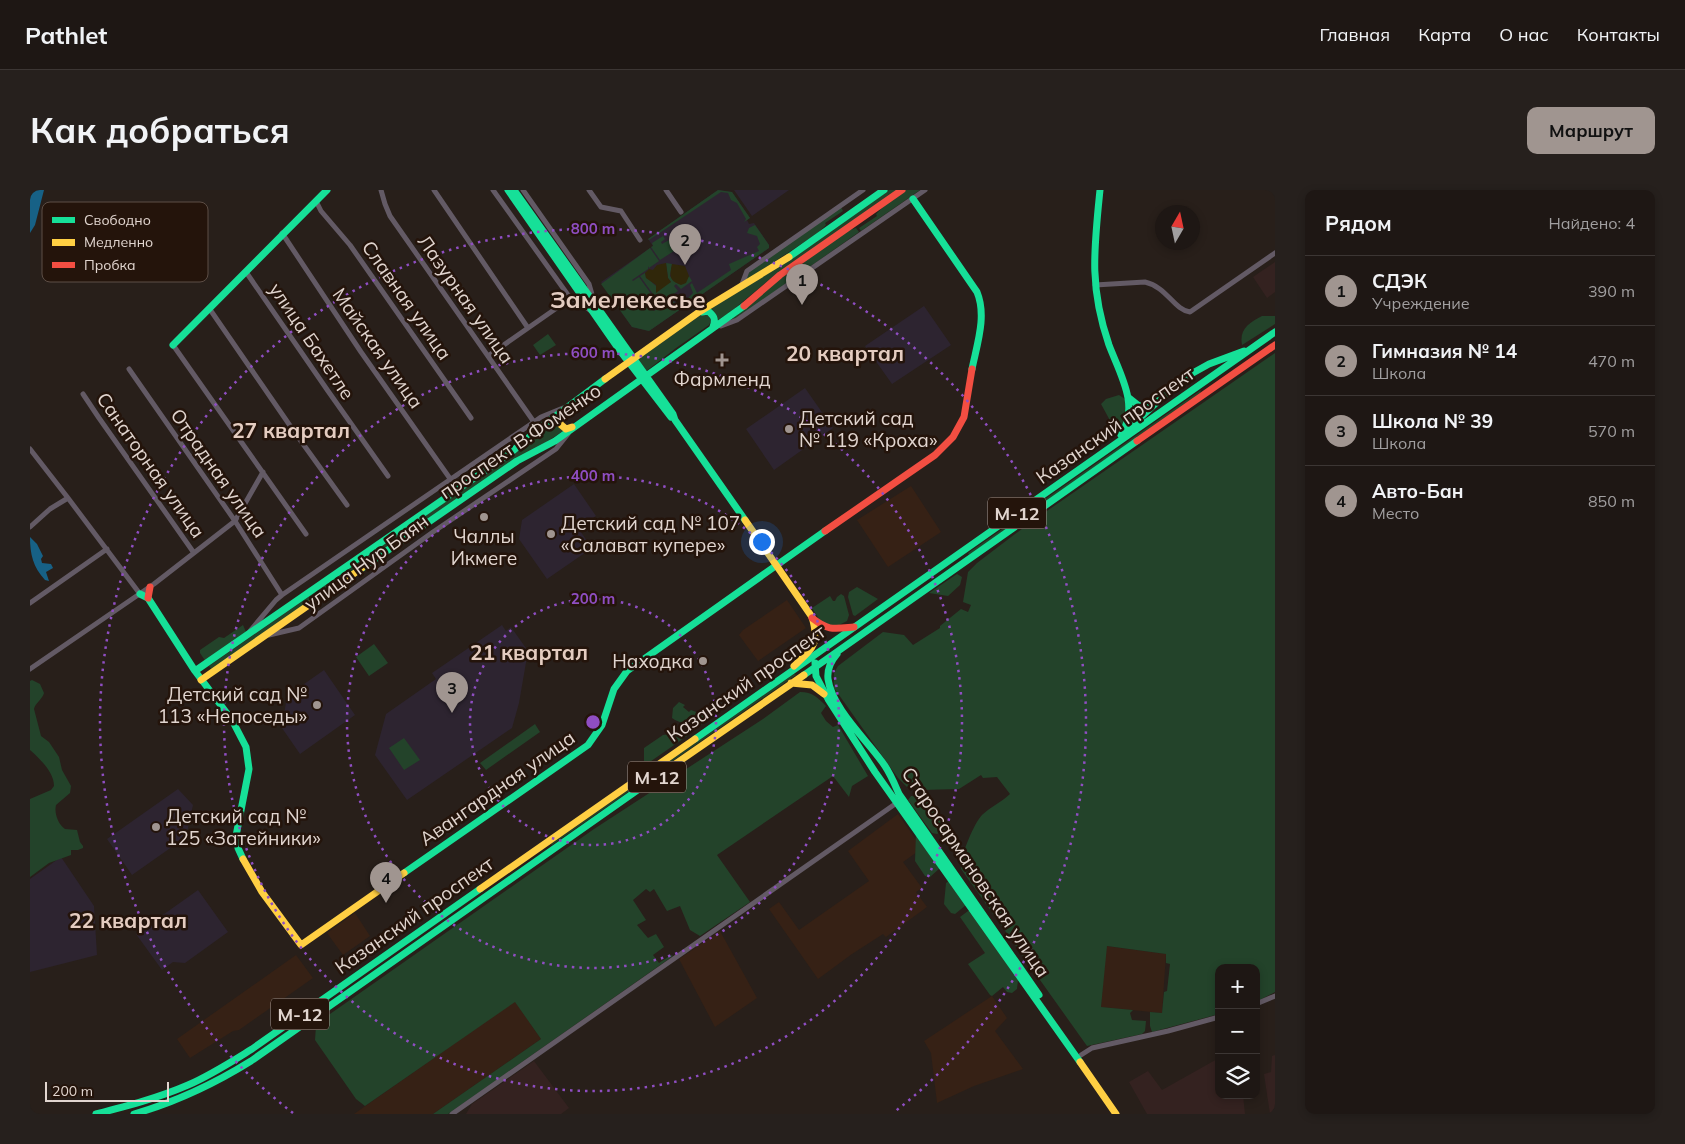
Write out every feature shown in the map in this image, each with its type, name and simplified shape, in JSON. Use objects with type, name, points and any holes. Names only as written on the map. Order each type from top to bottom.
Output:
[{"type":"main road","points":[[173,345],[282,233],[327,190]]},
{"type":"main road","points":[[508,190],[644,377],[670,417],[675,420],[812,617],[824,627],[832,630],[854,627]]},
{"type":"main road","points":[[514,190],[594,309]]},
{"type":"main road","name":"проспект В.Фоменко","points":[[195,670],[509,454],[566,407],[699,312],[774,267],[884,190]]},
{"type":"main road","name":"проспект В.Фоменко","points":[[201,680],[517,461],[555,441],[738,311],[780,275],[902,190]]},
{"type":"main road","points":[[1100,190],[1094,267],[1095,285],[1104,326],[1131,409],[1130,418],[1121,436]]},
{"type":"main road","name":"Авангардная улица","points":[[201,680],[236,729],[247,752],[248,770],[236,827],[236,838],[240,855],[245,866],[301,945],[588,745],[599,732],[604,722],[612,689],[627,671],[941,451],[953,437],[964,417],[982,314],[981,302],[977,292],[913,199]]},
{"type":"main road","points":[[699,312],[708,311],[713,315],[715,321],[711,330]]},
{"type":"main road","name":"Казанский проспект","points":[[96,1114],[170,1093],[228,1064],[1275,332]]},
{"type":"main road","name":"Казанский проспект","points":[[134,1114],[185,1097],[232,1073],[315,1017],[1275,345]]},
{"type":"main road","points":[[1099,456],[1182,379],[1209,364],[1253,348]]},
{"type":"main road","points":[[1182,379],[1202,379],[1205,382],[1205,389],[1194,401]]},
{"type":"main road","points":[[1128,396],[1131,401],[1146,408],[1158,401]]},
{"type":"main road","points":[[566,407],[560,418],[560,424],[566,429],[574,426]]},
{"type":"main road","points":[[148,598],[150,587]]},
{"type":"main road","points":[[140,594],[148,598],[201,680]]},
{"type":"main road","points":[[790,672],[816,642],[817,632],[812,617]]},
{"type":"main road","points":[[814,668],[816,659],[829,644]]},
{"type":"main road","name":"Старосармановская улица","points":[[846,646],[830,665],[828,676],[834,695],[885,765],[899,794],[1121,1114]]},
{"type":"main road","name":"Старосармановская улица","points":[[814,668],[828,699],[875,772],[898,802],[1116,1114]]},
{"type":"main road","points":[[791,683],[812,685],[819,689],[828,699]]},
{"type":"main road","points":[[875,772],[877,764],[885,765]]},
{"type":"main road","points":[[550,839],[548,847],[556,847]]},
{"type":"street","name":"Лазурная улица","points":[[382,190],[384,204],[390,216],[534,422]]},
{"type":"street","points":[[434,190],[528,328]]},
{"type":"street","points":[[493,190],[571,298],[594,309]]},
{"type":"street","points":[[523,190],[589,284],[594,309]]},
{"type":"street","points":[[589,190],[601,207],[621,212],[640,240]]},
{"type":"street","points":[[666,190],[681,212]]},
{"type":"street","points":[[741,287],[747,271],[863,190]]},
{"type":"street","points":[[711,330],[737,320],[925,190]]},
{"type":"street","name":"Славная улица","points":[[316,201],[321,211],[350,245],[471,418]]},
{"type":"street","name":"Майская улица","points":[[282,233],[450,480]]},
{"type":"street","points":[[1095,285],[1145,282],[1159,287],[1181,308],[1190,312],[1275,252]]},
{"type":"street","name":"улица Бахетле","points":[[246,272],[388,476]]},
{"type":"street","points":[[488,356],[571,298]]},
{"type":"street","points":[[209,308],[347,505]]},
{"type":"street","points":[[173,345],[306,534]]},
{"type":"street","name":"Отрадная улица","points":[[129,369],[235,521],[282,595]]},
{"type":"street","name":"Санаторная улица","points":[[84,394],[98,418],[194,553]]},
{"type":"street","points":[[247,635],[282,595],[541,417],[566,407]]},
{"type":"street","name":"улица Нур Баян","points":[[263,636],[299,628],[432,532],[556,448],[574,426]]},
{"type":"street","points":[[30,450],[140,594]]},
{"type":"street","points":[[30,670],[150,587],[235,521],[263,472]]},
{"type":"street","points":[[30,528],[50,509],[68,498]]},
{"type":"street","points":[[30,603],[107,550]]},
{"type":"street","points":[[452,1114],[898,802]]},
{"type":"street","points":[[1260,1002],[1275,996]]},
{"type":"street","points":[[1081,1055],[1092,1048],[1215,1018]]},
{"type":"shaded area","points":[[718,190],[732,192],[750,218],[747,220],[749,224],[754,223],[769,245],[769,248],[649,331],[632,327],[601,282],[653,246],[648,239]]},
{"type":"shaded area","points":[[734,190],[789,190],[752,216]]},
{"type":"shaded area","points":[[1275,262],[1275,292],[1267,298],[1253,277]]},
{"type":"shaded area","points":[[924,306],[951,345],[892,384],[865,346]]},
{"type":"shaded area","name":"Детский сад № 119 «Кроха»","points":[[805,388],[833,428],[774,470],[746,429]]},
{"type":"shaded area","name":"Детский сад № 107 «Салават купере»","points":[[574,484],[596,516],[578,528],[592,548],[547,579],[519,539],[522,520]]},
{"type":"shaded area","points":[[911,486],[941,532],[888,567],[857,520]]},
{"type":"shaded area","points":[[787,600],[806,628],[758,661],[739,635],[743,630]]},
{"type":"shaded area","points":[[502,625],[506,631],[511,627],[528,651],[519,703],[512,728],[407,800],[375,755],[386,714],[436,679],[432,673]]},
{"type":"shaded area","name":"Детский сад № 113 «Непоседы»","points":[[324,670],[355,715],[300,754],[282,728],[287,696]]},
{"type":"shaded area","name":"Детский сад № 125 «Затейники»","points":[[178,789],[193,805],[186,837],[132,875],[107,839]]},
{"type":"shaded area","points":[[898,814],[917,841],[917,852],[903,862],[922,888],[916,892],[927,907],[886,937],[883,934],[818,979],[769,909],[779,902],[799,930],[869,881],[848,851]]},
{"type":"shaded area","points":[[61,857],[94,906],[97,955],[30,972],[30,879]]},
{"type":"shaded area","points":[[198,890],[228,932],[185,963],[173,962],[162,970],[136,934]]},
{"type":"shaded area","points":[[355,913],[370,936],[343,955],[327,933]]},
{"type":"shaded area","points":[[720,931],[757,998],[715,1027],[679,959]]},
{"type":"shaded area","points":[[1106,946],[1166,954],[1162,1013],[1101,1007]]},
{"type":"shaded area","points":[[296,955],[313,978],[239,1030],[233,1031],[190,1058],[177,1039]]},
{"type":"shaded area","points":[[992,996],[1007,1018],[995,1031],[1023,1069],[974,1086],[937,1103],[931,1053],[924,1041]]},
{"type":"shaded area","points":[[515,1001],[541,1039],[433,1114],[354,1114]]},
{"type":"shaded area","points":[[1275,1055],[1275,1114],[1270,1114],[1264,1074],[1271,1072],[1272,1056]]},
{"type":"shaded area","points":[[1215,1060],[1215,1099],[1243,1099],[1245,1114],[1147,1114],[1129,1082],[1148,1071],[1162,1090]]},
{"type":"shaded area","points":[[534,1061],[569,1108],[561,1114],[466,1114],[472,1104]]},
{"type":"green space","points":[[718,190],[732,192],[750,218],[744,222],[746,219],[737,203],[731,200],[728,193],[721,192],[648,239]]},
{"type":"green space","points":[[889,190],[898,190],[770,279],[728,314],[716,321],[709,310],[773,270]]},
{"type":"green space","points":[[906,190],[920,190],[861,231],[859,228],[877,216],[876,214],[885,205]]},
{"type":"green space","points":[[841,207],[843,211],[825,223],[826,225],[818,233],[745,281],[750,271]]},
{"type":"green space","points":[[755,225],[769,245],[769,248],[649,331],[632,327],[601,284],[650,248],[659,261],[649,268],[648,266],[648,269],[632,280],[639,277],[659,305],[653,309],[654,311],[670,299],[675,303],[686,300],[693,293],[690,285],[692,283],[697,293],[731,270],[729,264],[759,251],[757,247],[760,244],[757,236],[747,233],[749,228]]},
{"type":"green space","points":[[856,228],[859,232],[737,318],[731,320],[786,274],[847,231]]},
{"type":"green space","points":[[663,236],[665,239],[661,242],[662,244],[671,239],[677,249],[660,260],[651,247],[653,246],[652,243]]},
{"type":"green space","points":[[666,263],[672,264],[670,276],[675,282],[682,283],[689,276],[692,281],[681,289],[676,284],[674,286],[678,291],[660,304],[640,276],[645,273],[646,277],[656,286],[671,282],[668,278]]},
{"type":"green space","points":[[702,314],[706,314],[709,317],[711,321],[709,325],[645,372],[637,360]]},
{"type":"green space","points":[[1262,316],[1275,316],[1275,324],[1242,345],[1241,339],[1246,327]]},
{"type":"green space","points":[[548,334],[556,345],[540,355],[533,345]]},
{"type":"green space","points":[[1275,353],[1275,992],[1260,1000],[1260,964],[1215,964],[1215,1015],[1152,1032],[1150,1012],[1162,1013],[1164,992],[1167,991],[1170,964],[1166,963],[1166,954],[1107,946],[1101,1007],[1133,1010],[1130,1013],[1132,1020],[1146,1021],[1145,1031],[1142,1034],[1087,1046],[961,869],[971,833],[979,819],[985,812],[1010,794],[997,777],[983,778],[981,775],[959,789],[921,790],[907,787],[898,778],[834,688],[834,673],[838,666],[883,632],[904,635],[913,645],[940,628],[961,609],[968,612],[971,605],[963,602],[968,572],[1031,522]]},
{"type":"green space","points":[[1201,390],[1200,393],[969,555],[968,553]]},
{"type":"green space","points":[[1119,395],[1125,399],[1128,410],[1124,424],[1116,427],[1113,426],[1101,404],[1106,399]]},
{"type":"green space","points":[[556,421],[558,427],[563,431],[407,534],[404,531],[543,427]]},
{"type":"green space","points":[[402,532],[405,536],[212,670],[209,666]]},
{"type":"green space","points":[[957,574],[962,577],[960,585],[948,596],[929,593]]},
{"type":"green space","points":[[857,587],[878,599],[855,616],[853,615],[848,597],[849,592]]},
{"type":"green space","points":[[841,594],[844,596],[849,615],[847,621],[835,627],[821,622],[812,608],[830,596],[835,601]]},
{"type":"green space","points":[[243,625],[246,632],[206,662],[200,650],[219,637],[224,638]]},
{"type":"green space","points":[[374,644],[388,663],[369,676],[356,657]]},
{"type":"green space","points":[[794,674],[796,675],[551,844]]},
{"type":"green space","points":[[32,680],[40,684],[44,693],[34,709],[41,736],[49,742],[59,757],[62,770],[71,786],[70,793],[56,805],[57,818],[65,829],[77,830],[83,848],[71,850],[71,855],[49,863],[30,877],[30,799],[51,790],[54,786],[49,771],[30,750],[30,681]]},
{"type":"green space","points":[[800,692],[812,694],[826,706],[821,713],[833,727],[838,725],[868,776],[852,786],[849,797],[833,776],[717,855],[750,902],[700,936],[690,930],[680,906],[667,911],[654,889],[650,892],[646,889],[633,900],[646,920],[637,925],[648,938],[656,934],[664,947],[653,955],[659,963],[671,955],[673,956],[448,1114],[433,1114],[541,1039],[515,1002],[365,1106],[356,1099],[315,1040],[316,1026],[320,1021],[594,829],[763,719]]},
{"type":"green space","points":[[679,702],[685,705],[683,707],[689,712],[691,710],[704,715],[707,719],[704,723],[694,728],[675,720],[672,718],[673,708]]},
{"type":"green space","points":[[535,724],[540,732],[486,770],[480,763]]},
{"type":"green space","points":[[690,734],[644,766],[644,748],[663,735]]},
{"type":"green space","points":[[404,738],[420,760],[404,770],[389,748]]},
{"type":"green space","points":[[911,796],[927,797],[946,824],[945,830],[937,834],[932,833],[908,800]]},
{"type":"green space","points":[[916,832],[940,868],[930,877],[925,876],[915,861]]},
{"type":"green space","points":[[950,880],[966,905],[955,914],[951,913],[944,904],[946,883]]},
{"type":"green space","points":[[971,911],[1018,980],[1017,989],[1012,993],[1007,992],[1003,987],[992,996],[990,995],[968,964],[985,953],[960,917]]},
{"type":"sand","points":[[666,263],[668,278],[671,282],[656,293],[656,285],[646,278],[645,273],[649,269],[653,270],[657,265]]},
{"type":"sand","points":[[672,264],[685,266],[689,276],[686,283],[681,285],[672,279]]},
{"type":"water","points":[[30,190],[44,190],[35,225],[30,233]]},
{"type":"water","points":[[30,537],[37,544],[43,556],[41,559],[42,563],[51,564],[53,568],[46,572],[49,581],[45,580],[35,565]]},
{"type":"traffic: fast","points":[[173,345],[327,190]]},
{"type":"traffic: fast","points":[[508,190],[618,348],[671,417]]},
{"type":"traffic: fast","points":[[514,190],[673,414],[675,420],[745,520]]},
{"type":"traffic: fast","points":[[789,257],[884,190]]},
{"type":"traffic: fast","points":[[1100,190],[1095,250],[1096,286],[1103,324],[1109,345],[1123,379],[1128,401],[1129,413],[1121,435]]},
{"type":"traffic: fast","points":[[913,199],[977,292],[980,301],[981,320],[972,369]]},
{"type":"traffic: fast","points":[[362,568],[517,461],[555,441],[744,306]]},
{"type":"traffic: fast","points":[[702,312],[708,311],[713,316],[713,327]]},
{"type":"traffic: fast","points":[[695,739],[1275,332]]},
{"type":"traffic: fast","points":[[1127,430],[1182,379],[1209,364],[1244,351]]},
{"type":"traffic: fast","points":[[195,671],[509,454],[605,379]]},
{"type":"traffic: fast","points":[[1129,398],[1139,406],[1152,405]]},
{"type":"traffic: fast","points":[[804,675],[1137,441]]},
{"type":"traffic: fast","points":[[404,873],[588,745],[602,725],[614,689],[627,671],[825,531]]},
{"type":"traffic: fast","points":[[140,594],[148,598],[195,671],[232,720],[246,747],[249,769],[236,836],[238,848],[243,859]]},
{"type":"traffic: fast","points":[[837,654],[828,672],[828,679],[836,702],[885,766],[899,794],[1039,995]]},
{"type":"traffic: fast","points":[[815,663],[816,676],[828,699],[875,772],[1080,1062]]},
{"type":"traffic: fast","points":[[134,1114],[194,1092],[251,1061],[642,787]]},
{"type":"traffic: fast","points":[[96,1114],[177,1090],[221,1068],[252,1049],[480,889]]},
{"type":"traffic: slow","points":[[605,379],[699,312],[789,257]]},
{"type":"traffic: slow","points":[[565,410],[560,418],[560,424],[566,429],[572,427]]},
{"type":"traffic: slow","points":[[745,520],[812,617],[815,640],[806,655],[794,666]]},
{"type":"traffic: slow","points":[[201,680],[362,568]]},
{"type":"traffic: slow","points":[[642,787],[804,675]]},
{"type":"traffic: slow","points":[[791,683],[812,685],[824,694]]},
{"type":"traffic: slow","points":[[480,889],[695,739]]},
{"type":"traffic: slow","points":[[243,859],[262,892],[301,945],[404,873]]},
{"type":"traffic: slow","points":[[1080,1062],[1116,1114]]},
{"type":"traffic: jam","points":[[744,306],[780,275],[902,190]]},
{"type":"traffic: jam","points":[[1137,441],[1275,345]]},
{"type":"traffic: jam","points":[[825,531],[935,455],[953,437],[964,417],[972,369]]},
{"type":"traffic: jam","points":[[148,598],[150,587]]},
{"type":"traffic: jam","points":[[812,618],[831,628],[854,627]]},
{"type":"place","name":"Гимназия № 14","points":[[685,265]]},
{"type":"place","name":"СДЭК","points":[[802,305]]},
{"type":"place","name":"Фармленд","points":[[722,360]]},
{"type":"place","name":"Детский сад № 119 «Кроха»","points":[[789,429]]},
{"type":"place","name":"Чаллы Икмеге","points":[[484,517]]},
{"type":"place","name":"Детский сад № 107 «Салават купере»","points":[[551,534]]},
{"type":"place","name":"Находка","points":[[703,661]]},
{"type":"place","name":"Детский сад № 113 «Непоседы»","points":[[317,705]]},
{"type":"place","name":"Школа № 39","points":[[452,713]]},
{"type":"place","name":"Детский сад № 125 «Затейники»","points":[[156,827]]},
{"type":"place","name":"Авто-Бан","points":[[386,903]]},
{"type":"district","name":"Замелекесье","points":[[628,299]]},
{"type":"district","name":"20 квартал","points":[[845,353]]},
{"type":"district","name":"27 квартал","points":[[291,430]]},
{"type":"district","name":"21 квартал","points":[[529,652]]},
{"type":"district","name":"22 квартал","points":[[128,920]]}]
